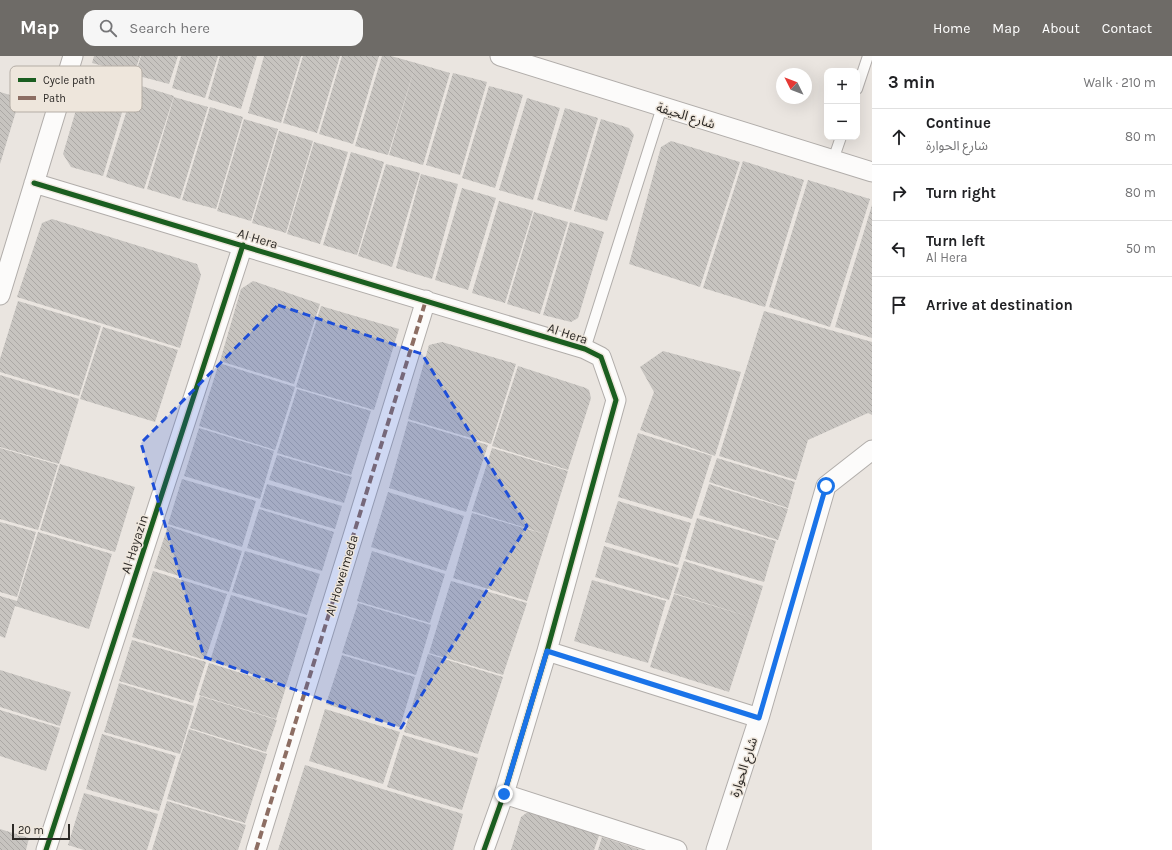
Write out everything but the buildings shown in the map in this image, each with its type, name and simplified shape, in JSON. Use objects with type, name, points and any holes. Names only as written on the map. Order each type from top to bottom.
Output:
[{"type":"street","points":[[71,66],[74,56]]},
{"type":"street","name":"شارع الحيفة","points":[[500,56],[872,172]]},
{"type":"street","points":[[0,295],[56,112]]},
{"type":"street","name":"Al Hera","points":[[34,183],[585,349],[601,358],[616,400],[547,651],[504,794],[484,850]]},
{"type":"street","name":"Al Hayazin","points":[[46,850],[243,245]]},
{"type":"street","name":"Al Howeimeda","points":[[256,850],[426,300]]},
{"type":"street","name":"شارع الحوارة","points":[[716,850],[759,718],[826,486],[872,450]]},
{"type":"street","points":[[547,651],[759,718]]},
{"type":"street","points":[[504,794],[677,850]]},
{"type":"lane","points":[[860,80],[868,56]]},
{"type":"lane","points":[[585,349],[662,107]]},
{"type":"lane","points":[[833,160],[840,140]]},
{"type":"highlighted area","points":[[278,305],[422,354],[527,526],[401,728],[204,657],[141,443]]},
{"type":"marked path","points":[[256,850],[426,300]]},
{"type":"cycle path","points":[[34,183],[585,349],[601,357],[616,400],[547,651],[504,794],[484,850]]},
{"type":"cycle path","points":[[46,850],[243,245]]},
{"type":"route","points":[[504,794],[547,651],[759,718],[826,486]]}]
